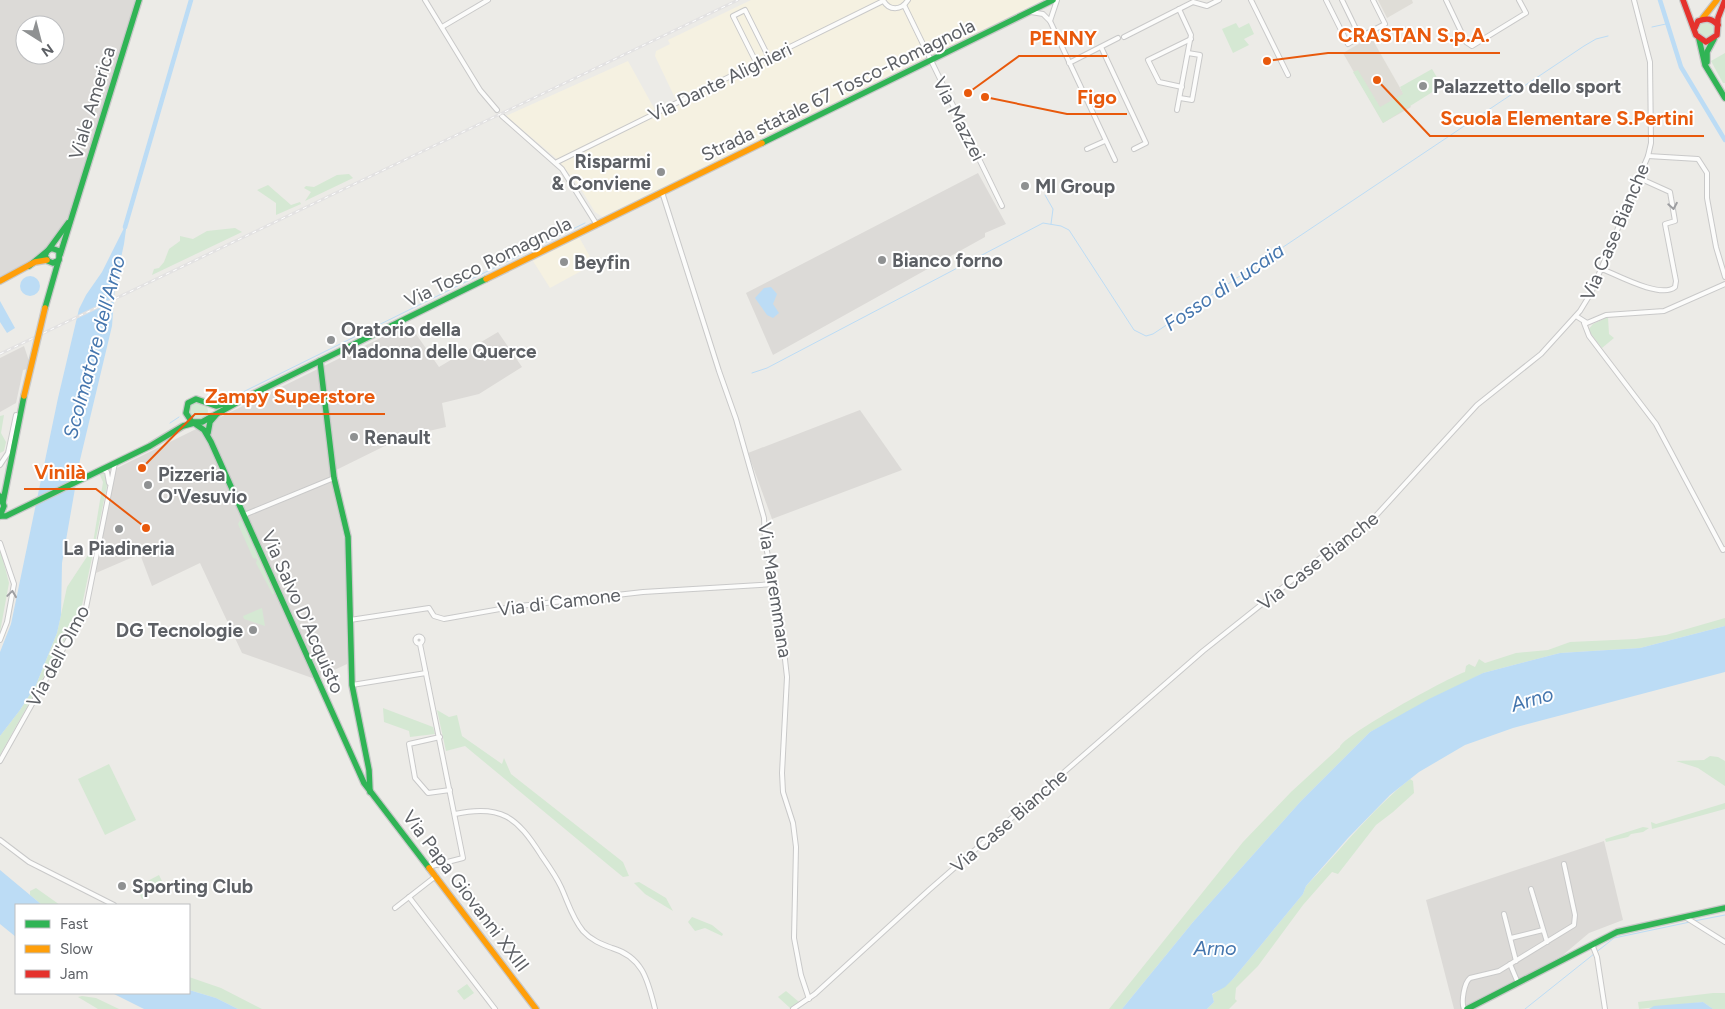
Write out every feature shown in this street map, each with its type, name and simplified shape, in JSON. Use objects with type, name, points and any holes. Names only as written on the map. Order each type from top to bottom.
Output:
[{"type":"main road","name":"Viale America","points":[[0,518],[24,396],[53,277],[140,0]]},
{"type":"main road","name":"Strada statale 67 Tosco-Romagnola","points":[[662,192],[1055,0]]},
{"type":"main road","points":[[1683,0],[1687,14],[1699,39],[1705,63],[1725,98]]},
{"type":"main road","points":[[1695,28],[1717,0]]},
{"type":"main road","points":[[1710,72],[1708,52],[1718,32],[1725,0]]},
{"type":"main road","points":[[1702,19],[1710,19],[1718,25]]},
{"type":"main road","points":[[1699,39],[1708,42],[1714,39]]},
{"type":"main road","name":"Via Tosco Romagnola","points":[[208,418],[662,192]]},
{"type":"main road","name":"Viale America","points":[[53,277],[48,250],[73,215]]},
{"type":"main road","points":[[0,282],[29,266],[48,250],[56,249],[60,257],[56,262],[49,261],[29,266]]},
{"type":"main road","points":[[320,361],[334,478],[348,537],[352,685],[368,764],[370,792]]},
{"type":"main road","name":"Via Tosco Romagnola","points":[[208,402],[219,405],[247,397]]},
{"type":"main road","points":[[99,470],[182,424],[186,414],[186,405],[192,399],[200,398],[208,402],[210,410],[208,433],[211,442]]},
{"type":"main road","points":[[208,433],[210,422],[218,412]]},
{"type":"main road","points":[[186,414],[211,442]]},
{"type":"main road","points":[[0,518],[173,434],[186,425],[196,424],[208,418]]},
{"type":"main road","name":"Via Salvo D'Acquisto","points":[[211,442],[359,774],[370,792]]},
{"type":"main road","points":[[0,492],[8,477]]},
{"type":"main road","points":[[2,501],[14,510]]},
{"type":"main road","name":"Via Papa Giovanni XXIII","points":[[370,792],[536,1009]]},
{"type":"main road","points":[[1465,1009],[1617,932],[1688,918],[1725,908]]},
{"type":"street","points":[[425,0],[480,90],[497,110]]},
{"type":"street","points":[[442,27],[488,0]]},
{"type":"street","points":[[883,1],[893,9],[904,5],[908,0]]},
{"type":"street","points":[[1050,21],[1055,0]]},
{"type":"street","points":[[1124,37],[1193,2],[1207,6],[1219,0]]},
{"type":"street","points":[[1251,0],[1288,75]]},
{"type":"street","points":[[1326,0],[1348,44],[1384,24],[1373,0]]},
{"type":"street","points":[[1342,0],[1360,37]]},
{"type":"street","points":[[1446,0],[1466,42],[1472,46],[1526,14],[1519,0]]},
{"type":"street","name":"Via Case Bianche","points":[[793,1009],[809,999],[929,890],[1203,651],[1311,565],[1372,520],[1470,412],[1489,394],[1536,359],[1576,316],[1587,301],[1602,269],[1648,156],[1651,135],[1650,62],[1634,0]]},
{"type":"street","name":"Via Dante Alighieri","points":[[557,162],[883,1]]},
{"type":"street","name":"Via Mazzei","points":[[904,5],[929,61],[1002,206]]},
{"type":"street","points":[[1043,5],[1044,14],[1050,21],[1115,160]]},
{"type":"street","points":[[1043,5],[1051,15]]},
{"type":"street","points":[[1177,110],[1191,39],[1191,34],[1180,9]]},
{"type":"street","points":[[757,64],[733,16],[745,10],[769,58]]},
{"type":"street","points":[[1030,12],[1044,14]]},
{"type":"street","points":[[1069,63],[1118,38]]},
{"type":"street","points":[[1182,87],[1159,82],[1148,60],[1191,39]]},
{"type":"street","points":[[1100,47],[1146,143],[1134,149]]},
{"type":"street","points":[[1180,98],[1192,100],[1200,55],[1188,53]]},
{"type":"street","points":[[502,116],[526,139],[557,162],[575,187],[597,225]]},
{"type":"street","points":[[1087,149],[1106,141]]},
{"type":"street","points":[[1648,156],[1698,158],[1704,166],[1707,173],[1707,198],[1716,247],[1725,277]]},
{"type":"street","points":[[1602,269],[1655,290],[1672,290],[1676,281],[1665,224],[1675,221],[1670,192],[1639,178]]},
{"type":"street","name":"Via Maremmana","points":[[662,192],[718,371],[736,419],[764,516],[765,543],[775,584],[787,677],[782,773],[783,792],[793,823],[796,847],[794,938],[801,975],[809,999]]},
{"type":"street","points":[[1584,323],[1606,316],[1662,311],[1725,284]]},
{"type":"street","points":[[1576,316],[1584,323],[1590,336],[1656,424],[1713,532],[1723,550],[1725,549]]},
{"type":"street","points":[[0,465],[7,455],[16,415]]},
{"type":"street","name":"Via dell'Olmo","points":[[0,761],[86,608],[109,485],[115,463]]},
{"type":"street","points":[[99,470],[107,472],[109,485]]},
{"type":"street","points":[[244,515],[334,478]]},
{"type":"street","points":[[0,544],[13,577],[14,587],[7,622],[0,640]]},
{"type":"street","name":"Via di Camone","points":[[350,620],[429,608],[434,616],[444,619],[511,608],[643,592],[775,584]]},
{"type":"street","points":[[420,644],[463,859],[428,867]]},
{"type":"street","points":[[352,685],[426,673]]},
{"type":"street","points":[[440,737],[409,744],[414,776],[428,793],[450,790]]},
{"type":"street","points":[[455,814],[478,809],[491,810],[506,816],[519,825],[557,880],[573,917],[583,931],[594,940],[624,952],[642,968],[648,979],[655,1009]]},
{"type":"street","points":[[0,840],[23,859],[112,904]]},
{"type":"street","points":[[1465,1009],[1462,1000],[1466,982],[1470,978],[1499,971],[1572,927],[1576,921],[1564,864]]},
{"type":"street","points":[[394,908],[436,876]]},
{"type":"street","points":[[1531,889],[1546,942]]},
{"type":"street","points":[[409,897],[495,1009]]},
{"type":"street","points":[[1504,914],[1516,961]]},
{"type":"street","points":[[1688,918],[1725,942]]},
{"type":"street","points":[[1510,938],[1543,930]]},
{"type":"street","points":[[1592,944],[1605,1009]]},
{"type":"street","points":[[1510,964],[1518,982]]},
{"type":"shaded area","points":[[0,0],[137,0],[79,191],[69,215],[55,237],[43,250],[24,265],[0,277]]},
{"type":"shaded area","points":[[751,0],[1044,0],[604,218],[595,212],[579,186],[557,159],[506,116],[628,61],[655,110],[676,100],[655,56],[656,51],[670,44],[668,40]]},
{"type":"shaded area","points":[[1378,0],[1412,0],[1413,3],[1387,18]]},
{"type":"shaded area","points":[[1371,37],[1411,107],[1383,123],[1343,53]]},
{"type":"shaded area","points":[[978,173],[1006,224],[985,233],[985,237],[773,355],[746,293]]},
{"type":"shaded area","name":"Beyfin","points":[[579,237],[594,264],[550,288],[533,261]]},
{"type":"shaded area","points":[[409,324],[439,367],[498,332],[522,367],[479,394],[442,403],[446,427],[403,437],[330,473],[346,548],[347,664],[315,679],[242,653],[200,563],[152,586],[140,554],[96,573],[109,496],[117,468]]},
{"type":"shaded area","points":[[24,346],[29,361],[27,369],[23,370],[16,403],[0,412],[0,358]]},
{"type":"shaded area","points":[[860,410],[902,470],[772,519],[748,453]]},
{"type":"shaded area","points":[[1604,841],[1623,920],[1589,933],[1563,955],[1464,1009],[1454,1009],[1426,900]]},
{"type":"green space","points":[[1707,22],[1713,24],[1715,30],[1713,36],[1707,38],[1701,36],[1699,30],[1701,24]]},
{"type":"green space","points":[[1236,23],[1239,28],[1249,23],[1254,34],[1244,39],[1249,45],[1233,53],[1222,29]]},
{"type":"green space","points":[[1725,53],[1725,83],[1723,83],[1711,61]]},
{"type":"green space","points":[[1432,69],[1442,86],[1383,123],[1353,72],[1358,70],[1380,107],[1403,94],[1400,87]]},
{"type":"green space","points":[[349,174],[353,178],[305,201],[311,192],[304,188],[306,186],[314,187],[337,175]]},
{"type":"green space","points":[[268,185],[291,205],[300,202],[301,204],[276,215],[276,203],[257,190]]},
{"type":"green space","points":[[235,228],[242,232],[152,275],[154,269],[159,268],[164,262],[169,249],[180,241],[180,236],[193,239],[207,231]]},
{"type":"green space","points":[[1608,317],[1609,334],[1614,338],[1602,348],[1588,330],[1593,324]]},
{"type":"green space","points":[[198,401],[205,404],[208,411],[205,418],[198,421],[191,418],[188,411],[191,404]]},
{"type":"green space","points":[[4,415],[1,433],[6,442],[4,451],[0,453],[0,416]]},
{"type":"green space","points":[[103,472],[106,477],[107,486],[81,610],[0,755],[0,736],[36,685],[57,633],[67,587],[92,549],[103,482],[99,473]]},
{"type":"green space","points":[[240,520],[243,522],[275,592],[273,595],[256,563],[257,559],[253,558],[238,524]]},
{"type":"green space","points":[[0,548],[9,583],[0,632]]},
{"type":"green space","points":[[262,608],[265,626],[244,619],[243,616]]},
{"type":"green space","points":[[1725,618],[1725,626],[1640,648],[1560,653],[1483,673],[1370,732],[1301,801],[1193,922],[1122,1009],[1109,1009],[1243,842],[1291,792],[1358,731],[1419,695],[1465,672],[1466,666],[1469,664],[1475,667],[1479,659],[1485,663],[1516,653],[1548,650],[1570,642],[1636,639],[1666,635]]},
{"type":"green space","points":[[383,708],[433,727],[435,734],[410,737],[409,731],[384,722]]},
{"type":"green space","points":[[437,710],[449,717],[457,715],[462,736],[502,764],[504,758],[511,774],[623,862],[629,876],[623,877],[465,746],[446,751]]},
{"type":"green space","points":[[1710,756],[1718,757],[1725,761],[1725,786],[1698,768],[1676,761],[1704,760]]},
{"type":"green space","points":[[109,764],[136,820],[105,835],[78,779]]},
{"type":"green space","points":[[1410,779],[1413,781],[1414,793],[1376,825],[1338,874],[1332,872],[1303,905],[1258,966],[1236,988],[1235,999],[1237,1001],[1229,1009],[1207,1009],[1214,1002],[1212,995],[1233,979],[1303,894],[1306,886],[1369,817]]},
{"type":"green space","points":[[1725,803],[1725,809],[1652,829],[1651,822],[1656,824]]},
{"type":"green space","points":[[1643,827],[1649,828],[1643,832],[1631,834],[1628,837],[1606,842],[1605,839]]},
{"type":"green space","points":[[159,875],[165,887],[142,899],[136,887]]},
{"type":"green space","points":[[639,882],[666,898],[673,911],[645,894],[634,883]]},
{"type":"green space","points":[[36,888],[59,904],[41,904],[30,895],[30,891]]},
{"type":"green space","points":[[692,917],[712,925],[723,934],[722,936],[705,928],[695,931],[688,922]]},
{"type":"green space","points":[[190,977],[221,988],[262,1009],[238,1009],[216,998],[190,990]]},
{"type":"green space","points":[[467,984],[474,993],[464,1000],[457,991]]},
{"type":"green space","points":[[786,991],[799,1002],[790,1008],[778,997]]},
{"type":"green space","points":[[1725,993],[1725,1009],[1713,1009],[1703,1002],[1639,1009],[1638,1002]]},
{"type":"green space","points":[[78,997],[96,998],[119,1009],[98,1009]]},
{"type":"water","points":[[127,222],[115,286],[112,326],[80,460],[62,563],[61,615],[57,633],[36,685],[0,736],[0,652],[11,624],[58,398],[79,309],[102,272]]},
{"type":"water","points":[[26,276],[34,276],[40,282],[40,290],[34,296],[26,296],[20,290],[20,282]]},
{"type":"water","points":[[771,287],[777,294],[773,304],[779,313],[773,318],[767,315],[755,298],[764,288]]},
{"type":"water","points":[[0,301],[15,328],[7,333],[0,322]]},
{"type":"water","name":"Arno","points":[[1725,626],[1725,672],[1513,728],[1465,745],[1419,772],[1390,795],[1348,838],[1306,886],[1303,894],[1233,979],[1225,987],[1212,994],[1214,1002],[1207,1009],[1122,1009],[1193,922],[1301,801],[1370,732],[1429,699],[1483,673],[1560,653],[1640,648]]},
{"type":"water","points":[[0,870],[41,904],[15,904],[15,936],[0,924]]},
{"type":"water","points":[[190,990],[216,998],[238,1009],[144,1009],[114,994],[190,994]]},
{"type":"water","points":[[1703,1002],[1713,1009],[1649,1009],[1654,1006]]},
{"type":"waterway","name":"Scolmatore dell'Arno","points":[[125,227],[191,0]]},
{"type":"waterway","points":[[1660,0],[1681,67],[1725,140]]},
{"type":"waterway","points":[[1652,27],[1666,24]]},
{"type":"waterway","name":"Fosso di Lucaia","points":[[752,373],[767,368],[1043,223],[1061,226],[1069,230],[1134,330],[1146,336],[1153,334],[1584,46],[1596,39],[1608,36]]},
{"type":"waterway","points":[[1045,195],[1053,209],[1051,224]]},
{"type":"waterway","points":[[213,400],[243,392],[585,223]]},
{"type":"waterway","points":[[170,423],[179,417]]},
{"type":"waterway","points":[[1694,921],[1725,915]]},
{"type":"waterway","points":[[1525,1009],[1614,938],[1690,922]]},
{"type":"railway","points":[[0,354],[738,0]]},
{"type":"traffic: fast","points":[[60,255],[139,0]]},
{"type":"traffic: fast","points":[[762,143],[1053,0]]},
{"type":"traffic: fast","points":[[1699,39],[1705,65],[1725,98]]},
{"type":"traffic: fast","points":[[1707,62],[1707,52],[1714,39]]},
{"type":"traffic: fast","points":[[49,249],[68,223]]},
{"type":"traffic: fast","points":[[29,266],[51,248],[59,251],[59,260],[53,263],[48,261],[45,256],[47,251]]},
{"type":"traffic: fast","points":[[45,308],[59,259]]},
{"type":"traffic: fast","points":[[247,397],[216,406],[196,399],[188,403],[186,413],[192,422],[202,422],[247,397],[486,279]]},
{"type":"traffic: fast","points":[[320,361],[334,478],[348,537],[352,685],[369,770],[370,792]]},
{"type":"traffic: fast","points":[[3,502],[24,396]]},
{"type":"traffic: fast","points":[[208,433],[210,422],[216,415]]},
{"type":"traffic: fast","points":[[194,423],[204,430],[211,442],[364,783],[429,868]]},
{"type":"traffic: fast","points":[[0,516],[6,516],[150,446],[183,426],[194,423]]},
{"type":"traffic: fast","points":[[0,496],[4,506],[0,516]]},
{"type":"traffic: fast","points":[[1467,1009],[1617,932],[1725,908]]},
{"type":"traffic: slow","points":[[1702,19],[1717,0]]},
{"type":"traffic: slow","points":[[486,279],[762,143]]},
{"type":"traffic: slow","points":[[0,281],[35,262],[47,260]]},
{"type":"traffic: slow","points":[[24,396],[45,308]]},
{"type":"traffic: slow","points":[[429,868],[536,1009]]},
{"type":"traffic: jam","points":[[1683,0],[1696,35],[1706,42],[1717,35],[1718,18],[1725,0]]},
{"type":"traffic: jam","points":[[1695,28],[1698,21],[1704,19],[1709,19],[1718,25]]},
{"type":"place","name":"CRASTAN S.p.A.","points":[[1267,61]]},
{"type":"place","name":"Scuola Elementare S.Pertini","points":[[1377,80]]},
{"type":"place","name":"Palazzetto dello sport","points":[[1423,86]]},
{"type":"place","name":"PENNY","points":[[968,93]]},
{"type":"place","name":"Figo","points":[[985,97]]},
{"type":"place","name":"Risparmi & Conviene","points":[[661,172]]},
{"type":"place","name":"Ml Group","points":[[1025,186]]},
{"type":"place","name":"Bianco forno","points":[[882,260]]},
{"type":"place","name":"Beyfin","points":[[564,262]]},
{"type":"place","name":"Oratorio della Madonna delle Querce","points":[[331,340]]},
{"type":"place","name":"Renault","points":[[354,437]]},
{"type":"place","name":"Zampy Superstore","points":[[142,468]]},
{"type":"place","name":"Pizzeria O'Vesuvio","points":[[148,485]]},
{"type":"place","name":"Vinilà","points":[[146,528]]},
{"type":"place","name":"La Piadineria","points":[[119,529]]},
{"type":"place","name":"DG Tecnologie","points":[[253,630]]},
{"type":"place","name":"Sporting Club","points":[[122,886]]}]
